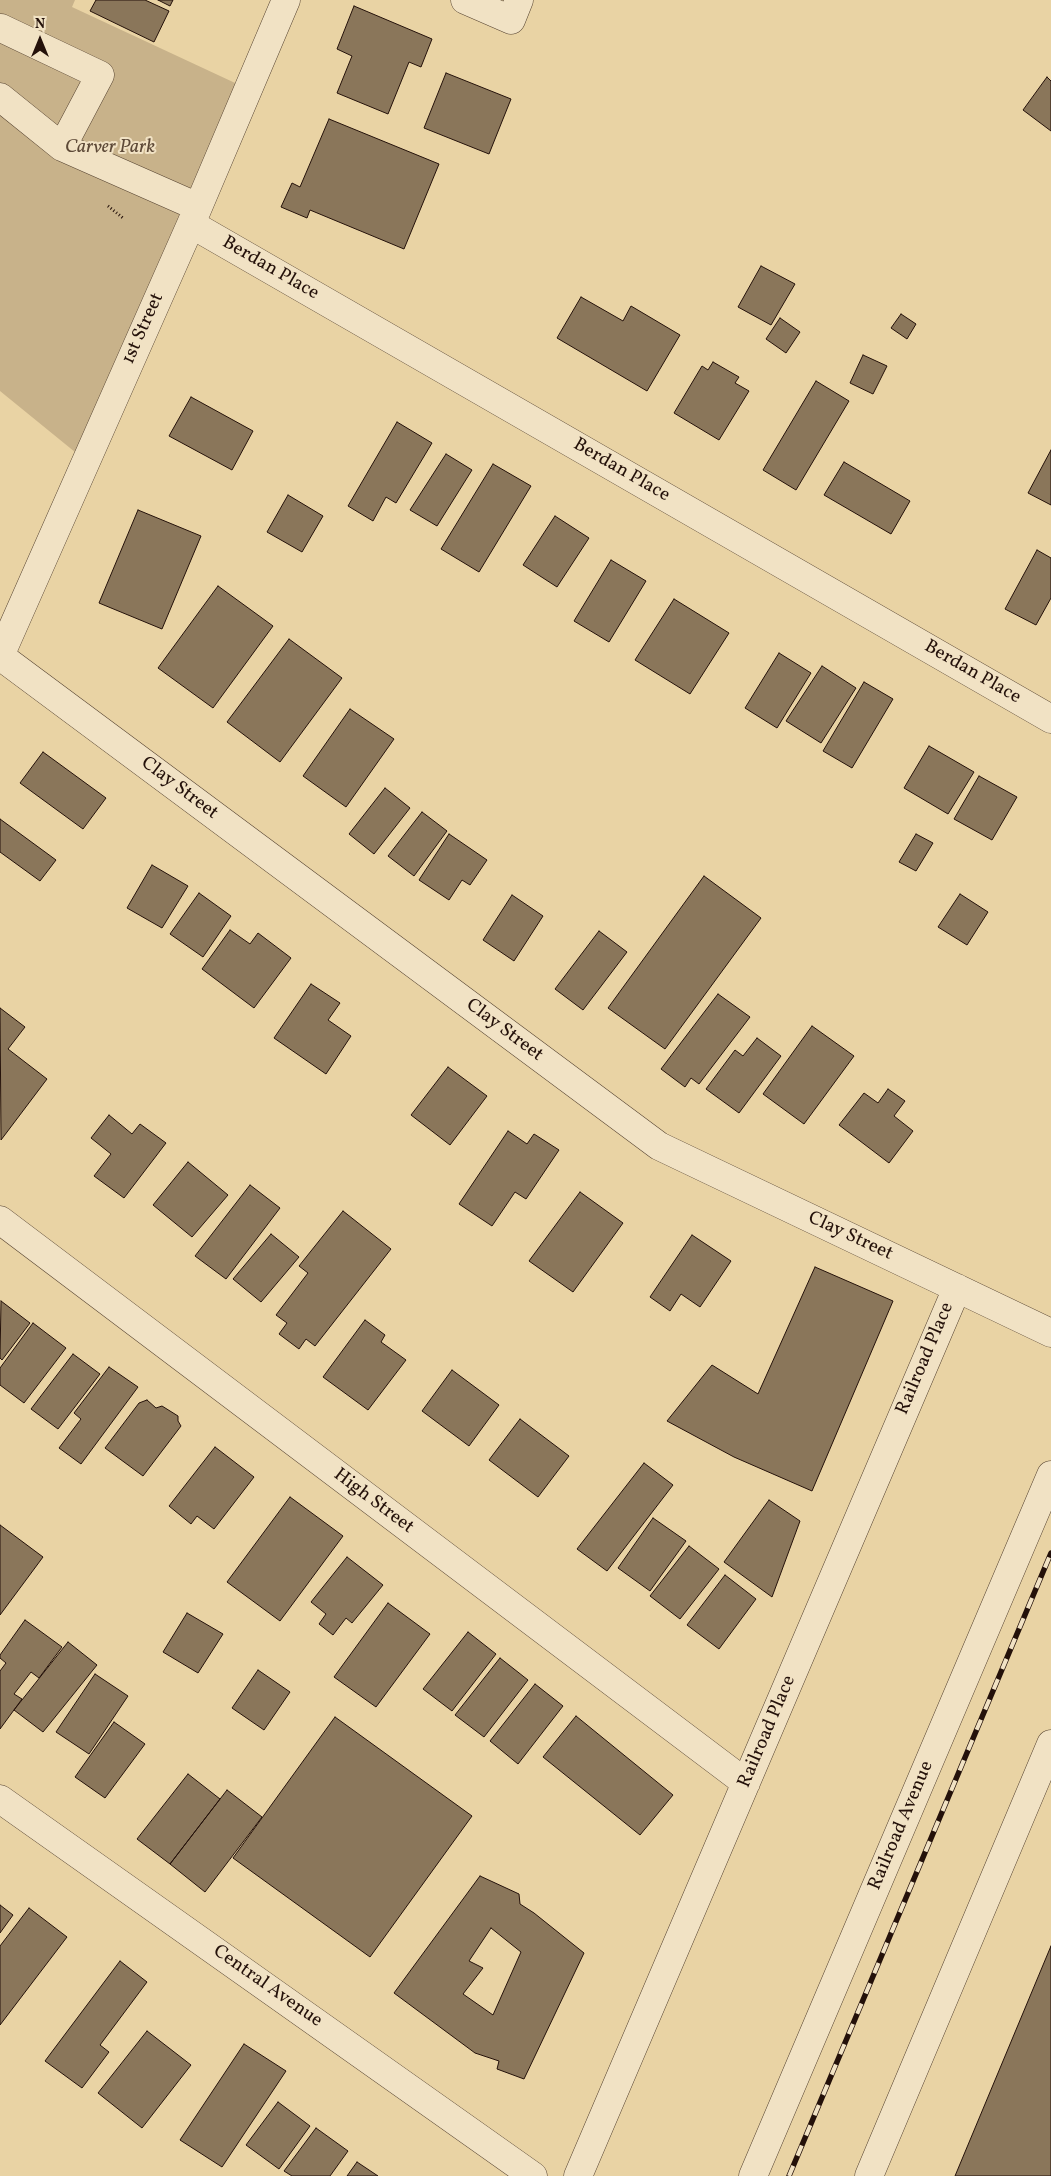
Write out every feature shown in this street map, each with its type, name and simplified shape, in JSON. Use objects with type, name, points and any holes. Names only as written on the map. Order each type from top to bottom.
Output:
[{"type":"street","name":"1st Street","points":[[0,656],[194,215],[286,0]]},
{"type":"street","points":[[465,0],[511,20],[519,0]]},
{"type":"street","points":[[0,29],[100,75],[62,147]]},
{"type":"street","name":"Berdan Place","points":[[0,97],[62,147],[194,215],[1051,719]]},
{"type":"street","name":"Clay Street","points":[[0,656],[659,1146],[1051,1332]]},
{"type":"street","name":"High Street","points":[[0,1220],[746,1783]]},
{"type":"street","name":"Railroad Place","points":[[578,2176],[957,1288]]},
{"type":"street","name":"Railroad Avenue","points":[[753,2176],[1051,1475]]},
{"type":"street","points":[[869,2176],[1051,1744]]},
{"type":"street","name":"Central Avenue","points":[[0,1799],[533,2176]]},
{"type":"green space","name":"Carver Park","points":[[0,0],[75,0],[72,7],[248,89],[86,461],[0,391]]},
{"type":"building","points":[[96,0],[145,0],[169,11],[154,42],[90,11]]},
{"type":"building","points":[[158,0],[173,0],[170,6]]},
{"type":"building","points":[[354,6],[432,39],[421,67],[409,62],[388,114],[337,93],[352,56],[337,49]]},
{"type":"building","points":[[446,73],[511,99],[489,154],[424,128]]},
{"type":"building","points":[[1047,77],[1051,81],[1051,131],[1023,110]]},
{"type":"building","points":[[329,119],[439,164],[404,249],[310,210],[307,218],[281,207],[292,183],[300,187]]},
{"type":"building","points":[[761,266],[795,284],[771,325],[738,307]]},
{"type":"building","points":[[581,297],[623,321],[631,306],[680,335],[647,391],[557,338]]},
{"type":"building","points":[[901,314],[916,324],[907,339],[891,328]]},
{"type":"building","points":[[780,318],[800,332],[786,353],[766,339]]},
{"type":"building","points":[[863,355],[887,366],[873,394],[850,383]]},
{"type":"building","points":[[713,362],[739,377],[735,383],[749,391],[719,440],[674,413],[702,366],[708,370]]},
{"type":"building","points":[[816,381],[849,401],[796,490],[763,470]]},
{"type":"building","points":[[191,397],[253,431],[232,470],[169,436]]},
{"type":"building","points":[[397,422],[432,443],[396,503],[386,497],[373,521],[348,506]]},
{"type":"building","points":[[1051,450],[1051,505],[1028,493]]},
{"type":"building","points":[[446,454],[472,470],[437,526],[410,510]]},
{"type":"building","points":[[844,462],[910,501],[891,534],[824,495]]},
{"type":"building","points":[[493,464],[531,486],[479,572],[441,549]]},
{"type":"building","points":[[288,495],[323,516],[302,552],[267,532]]},
{"type":"building","points":[[138,510],[201,536],[162,629],[99,603]]},
{"type":"building","points":[[555,516],[589,538],[557,587],[523,565]]},
{"type":"building","points":[[1037,550],[1051,558],[1051,598],[1036,625],[1005,609]]},
{"type":"building","points":[[611,560],[646,581],[609,642],[574,621]]},
{"type":"building","points":[[218,586],[273,626],[213,708],[158,668]]},
{"type":"building","points":[[674,599],[729,633],[690,694],[635,660]]},
{"type":"building","points":[[289,639],[342,678],[280,762],[227,722]]},
{"type":"building","points":[[779,653],[811,673],[777,728],[745,708]]},
{"type":"building","points":[[822,666],[856,688],[821,743],[786,721]]},
{"type":"building","points":[[864,682],[893,699],[852,768],[823,751]]},
{"type":"building","points":[[350,709],[394,739],[346,807],[303,776]]},
{"type":"building","points":[[929,746],[974,772],[948,814],[904,788]]},
{"type":"building","points":[[43,752],[106,798],[83,829],[20,783]]},
{"type":"building","points":[[979,776],[1017,797],[992,840],[954,819]]},
{"type":"building","points":[[385,788],[410,808],[374,854],[349,834]]},
{"type":"building","points":[[422,812],[447,831],[414,876],[388,856]]},
{"type":"building","points":[[0,819],[56,860],[40,881],[0,852]]},
{"type":"building","points":[[449,834],[487,860],[470,885],[462,880],[449,900],[419,880]]},
{"type":"building","points":[[916,834],[933,843],[916,871],[899,862]]},
{"type":"building","points":[[152,865],[188,886],[162,928],[127,908]]},
{"type":"building","points":[[704,876],[761,918],[665,1049],[608,1008]]},
{"type":"building","points":[[199,893],[231,916],[203,957],[170,934]]},
{"type":"building","points":[[960,894],[988,912],[967,945],[938,927]]},
{"type":"building","points":[[512,895],[543,916],[514,961],[483,940]]},
{"type":"building","points":[[230,930],[250,944],[258,933],[291,958],[254,1008],[202,969]]},
{"type":"building","points":[[599,931],[627,952],[583,1010],[555,989]]},
{"type":"building","points":[[311,984],[340,1003],[328,1020],[351,1036],[326,1074],[274,1038]]},
{"type":"building","points":[[718,994],[750,1017],[699,1084],[691,1078],[685,1087],[661,1069]]},
{"type":"building","points":[[0,1008],[25,1027],[8,1049],[47,1079],[1,1140]]},
{"type":"building","points":[[812,1026],[854,1056],[804,1124],[763,1094]]},
{"type":"building","points":[[757,1038],[781,1056],[739,1113],[706,1089],[735,1050],[743,1056]]},
{"type":"building","points":[[448,1067],[487,1096],[450,1145],[411,1115]]},
{"type":"building","points":[[888,1089],[905,1101],[894,1116],[913,1131],[889,1163],[839,1125],[864,1093],[878,1103]]},
{"type":"building","points":[[109,1115],[132,1134],[140,1124],[166,1143],[124,1198],[94,1176],[111,1154],[91,1138]]},
{"type":"building","points":[[508,1131],[527,1144],[534,1134],[559,1150],[526,1199],[515,1192],[492,1226],[459,1204]]},
{"type":"building","points":[[188,1162],[228,1195],[192,1237],[153,1205]]},
{"type":"building","points":[[250,1185],[280,1208],[226,1279],[195,1256]]},
{"type":"building","points":[[580,1192],[623,1223],[573,1292],[529,1261]]},
{"type":"building","points":[[343,1211],[391,1249],[315,1346],[306,1339],[299,1349],[279,1334],[287,1323],[276,1315],[308,1273],[299,1266]]},
{"type":"building","points":[[271,1234],[299,1257],[261,1302],[233,1279]]},
{"type":"building","points":[[692,1235],[731,1261],[700,1307],[681,1294],[670,1311],[650,1297]]},
{"type":"building","points":[[815,1267],[893,1301],[812,1491],[734,1457],[667,1421],[712,1365],[758,1394]]},
{"type":"building","points":[[1,1301],[30,1323],[2,1360],[0,1358]]},
{"type":"building","points":[[365,1320],[385,1335],[381,1342],[406,1360],[368,1410],[323,1377]]},
{"type":"building","points":[[33,1323],[66,1348],[24,1403],[0,1385],[0,1368]]},
{"type":"building","points":[[73,1354],[100,1374],[58,1429],[31,1409]]},
{"type":"building","points":[[109,1367],[138,1387],[81,1464],[59,1448],[81,1419],[74,1413]]},
{"type":"building","points":[[452,1370],[499,1405],[469,1446],[422,1411]]},
{"type":"building","points":[[147,1400],[156,1408],[162,1406],[178,1416],[181,1426],[143,1476],[105,1448],[139,1403]]},
{"type":"building","points":[[520,1419],[569,1456],[538,1497],[489,1460]]},
{"type":"building","points":[[215,1447],[254,1477],[214,1529],[197,1516],[191,1524],[169,1506]]},
{"type":"building","points":[[644,1463],[673,1485],[607,1571],[577,1549]]},
{"type":"building","points":[[290,1497],[343,1536],[280,1621],[227,1582]]},
{"type":"building","points":[[769,1500],[800,1521],[772,1597],[724,1562]]},
{"type":"building","points":[[653,1518],[686,1541],[650,1591],[618,1568]]},
{"type":"building","points":[[0,1525],[43,1557],[0,1615]]},
{"type":"building","points":[[689,1546],[719,1569],[680,1619],[650,1596]]},
{"type":"building","points":[[347,1557],[383,1585],[352,1623],[346,1618],[333,1635],[319,1624],[326,1614],[311,1602]]},
{"type":"building","points":[[725,1575],[756,1599],[719,1649],[687,1625]]},
{"type":"building","points":[[388,1603],[430,1634],[376,1707],[334,1677]]},
{"type":"building","points":[[187,1613],[223,1634],[198,1673],[163,1652]]},
{"type":"building","points":[[25,1620],[62,1647],[39,1678],[31,1672],[14,1694],[22,1699],[0,1729],[0,1671],[6,1663],[0,1658],[0,1655]]},
{"type":"building","points":[[468,1632],[496,1654],[452,1711],[423,1689]]},
{"type":"building","points":[[68,1642],[97,1665],[43,1732],[14,1710]]},
{"type":"building","points":[[500,1658],[528,1680],[484,1737],[455,1715]]},
{"type":"building","points":[[258,1670],[290,1692],[264,1730],[232,1708]]},
{"type":"building","points":[[95,1674],[128,1696],[89,1754],[56,1732]]},
{"type":"building","points":[[535,1684],[563,1706],[518,1764],[490,1741]]},
{"type":"building","points":[[576,1716],[673,1795],[640,1835],[543,1757]]},
{"type":"building","points":[[335,1717],[472,1816],[370,1957],[233,1858]]},
{"type":"building","points":[[114,1722],[145,1744],[105,1798],[75,1777]]},
{"type":"building","points":[[188,1774],[220,1799],[170,1864],[137,1839]]},
{"type":"building","points":[[227,1790],[262,1817],[205,1892],[170,1864]]},
{"type":"building","points":[[480,1876],[519,1894],[520,1904],[584,1953],[524,2079],[497,2069],[499,2061],[475,2053],[394,1993]],"holes":[[[491,1928],[521,1952],[493,2015],[463,1994],[483,1968],[469,1961]]]},
{"type":"building","points":[[0,1905],[13,1915],[0,1933]]},
{"type":"building","points":[[29,1908],[67,1937],[0,2025],[0,1946]]},
{"type":"building","points":[[1051,1946],[1051,2176],[955,2176]]},
{"type":"building","points":[[120,1961],[147,1982],[100,2045],[109,2052],[82,2088],[45,2061]]},
{"type":"building","points":[[147,2031],[191,2065],[142,2128],[98,2093]]},
{"type":"building","points":[[244,2044],[286,2071],[222,2167],[180,2140]]},
{"type":"building","points":[[278,2102],[310,2126],[279,2169],[246,2145]]},
{"type":"building","points":[[316,2128],[348,2151],[330,2176],[292,2176],[284,2171]]},
{"type":"building","points":[[357,2162],[378,2176],[347,2176]]},
{"type":"railway","points":[[789,2176],[1051,1553]]}]
